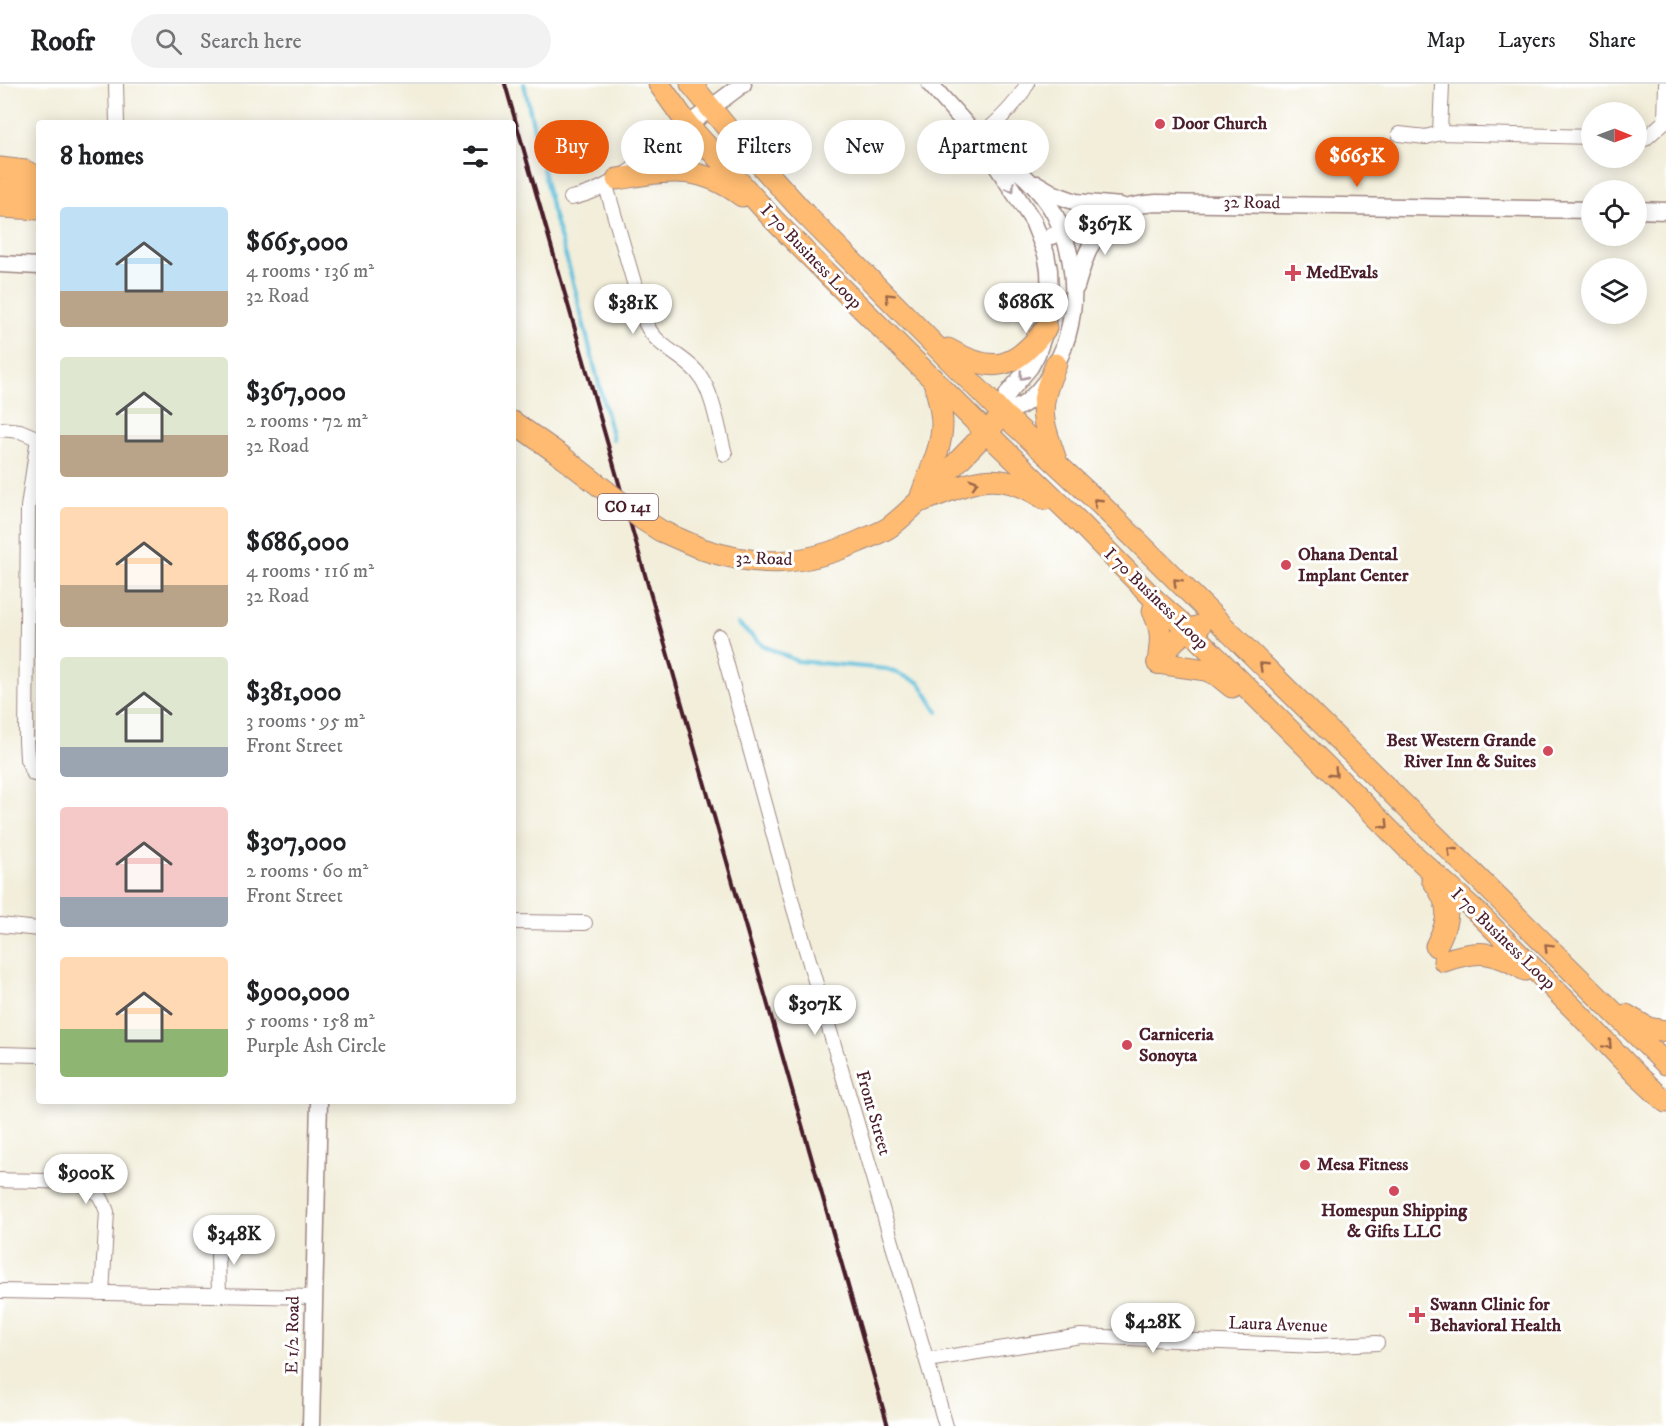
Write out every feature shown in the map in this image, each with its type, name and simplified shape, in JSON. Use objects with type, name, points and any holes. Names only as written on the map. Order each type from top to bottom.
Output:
[{"type":"main road","name":"I 70 Business Loop","points":[[659,84],[684,120]]},
{"type":"main road","name":"I 70 Business Loop","points":[[691,84],[710,109],[805,214],[1003,414],[1057,463],[1666,1064]]},
{"type":"main road","name":"I 70 Business Loop","points":[[704,143],[773,219],[986,432],[1156,601],[1188,629],[1302,741],[1414,855],[1479,914],[1666,1102]]},
{"type":"main road","points":[[0,168],[25,171],[36,176]]},
{"type":"main road","points":[[612,183],[671,171],[698,173],[720,182],[773,219]]},
{"type":"main road","points":[[0,189],[36,192]]},
{"type":"main road","points":[[0,207],[36,209]]},
{"type":"main road","points":[[920,328],[946,348],[964,358],[975,363],[993,365],[1021,356],[1046,328]]},
{"type":"main road","points":[[1056,364],[1044,395],[1042,416],[1057,463]]},
{"type":"main road","points":[[918,502],[941,437],[941,413],[933,378]]},
{"type":"main road","name":"32 Road","points":[[516,424],[661,531],[727,557],[772,562],[812,558],[853,544],[889,528],[918,502],[1003,414]]},
{"type":"main road","points":[[918,502],[978,481],[1000,480],[1023,487],[1082,525]]},
{"type":"main road","points":[[1156,601],[1153,611],[1161,634],[1158,663]]},
{"type":"main road","points":[[1158,663],[1172,644],[1188,629],[1218,622]]},
{"type":"main road","points":[[1158,663],[1195,668],[1217,675],[1302,741]]},
{"type":"main road","points":[[1414,855],[1445,901],[1446,924],[1440,953],[1495,955],[1506,959],[1556,991]]},
{"type":"main road","points":[[1589,988],[1638,1023],[1648,1028],[1666,1031]]},
{"type":"main road","points":[[1636,1074],[1666,1120]]},
{"type":"street","points":[[116,84],[117,120]]},
{"type":"street","points":[[695,120],[743,84]]},
{"type":"street","name":"32 Road","points":[[930,84],[962,120]]},
{"type":"street","points":[[998,120],[1011,107],[1027,84]]},
{"type":"street","points":[[1440,133],[1442,84]]},
{"type":"street","points":[[1647,138],[1665,121],[1666,84]]},
{"type":"street","points":[[1399,134],[1426,137],[1440,133],[1581,137]]},
{"type":"street","points":[[571,198],[585,196],[612,183],[624,174]]},
{"type":"street","name":"32 Road","points":[[1003,174],[1023,204],[1042,240],[1050,284],[1049,314],[1042,341],[1030,367],[1004,401],[1003,414]]},
{"type":"street","points":[[1022,174],[1054,194],[1076,202],[1128,207]]},
{"type":"street","name":"32 Road","points":[[1003,414],[1027,401],[1056,364],[1069,333],[1072,299],[1071,265],[1062,231],[1043,197],[1022,174]]},
{"type":"street","points":[[612,183],[645,324],[651,335],[686,361],[704,381],[725,454]]},
{"type":"street","name":"32 Road","points":[[1042,240],[1128,207],[1171,202],[1581,210]]},
{"type":"street","points":[[1072,299],[1083,262],[1094,239],[1128,207]]},
{"type":"street","points":[[1647,210],[1666,211]]},
{"type":"street","points":[[0,264],[36,266]]},
{"type":"street","points":[[0,429],[20,431],[36,438]]},
{"type":"street","points":[[34,774],[27,759],[26,741],[28,507],[36,453]]},
{"type":"street","name":"Front Street","points":[[719,636],[794,909],[946,1426]]},
{"type":"street","points":[[516,922],[585,923]]},
{"type":"street","points":[[0,925],[36,929]]},
{"type":"street","points":[[0,1054],[36,1055]]},
{"type":"street","name":"E 1/2 Road","points":[[311,1426],[319,1104]]},
{"type":"street","points":[[0,1180],[76,1183],[89,1186],[103,1200],[107,1212],[102,1293]]},
{"type":"street","points":[[219,1295],[218,1253],[221,1234]]},
{"type":"street","points":[[0,1291],[314,1297]]},
{"type":"street","name":"Laura Avenue","points":[[927,1360],[1081,1336],[1316,1346],[1377,1342]]},
{"type":"waterway","points":[[524,84],[552,210],[613,439]]},
{"type":"waterway","points":[[738,624],[764,646],[797,661],[887,669],[919,682],[938,712]]},
{"type":"railway","points":[[505,84],[515,120]]},
{"type":"railway","points":[[516,123],[888,1426]]},
{"type":"place","name":"Door Church","points":[[1160,124]]},
{"type":"place","name":"MedEvals","points":[[1293,273]]},
{"type":"place","name":"Ohana Dental Implant Center","points":[[1286,565]]},
{"type":"place","name":"Best Western Grande River Inn & Suites","points":[[1548,751]]},
{"type":"place","name":"Carniceria Sonoyta","points":[[1127,1045]]},
{"type":"place","name":"Mesa Fitness","points":[[1305,1165]]},
{"type":"place","name":"Homespun Shipping & Gifts LLC","points":[[1394,1191]]},
{"type":"place","name":"Swann Clinic for Behavioral Health","points":[[1417,1315]]}]
